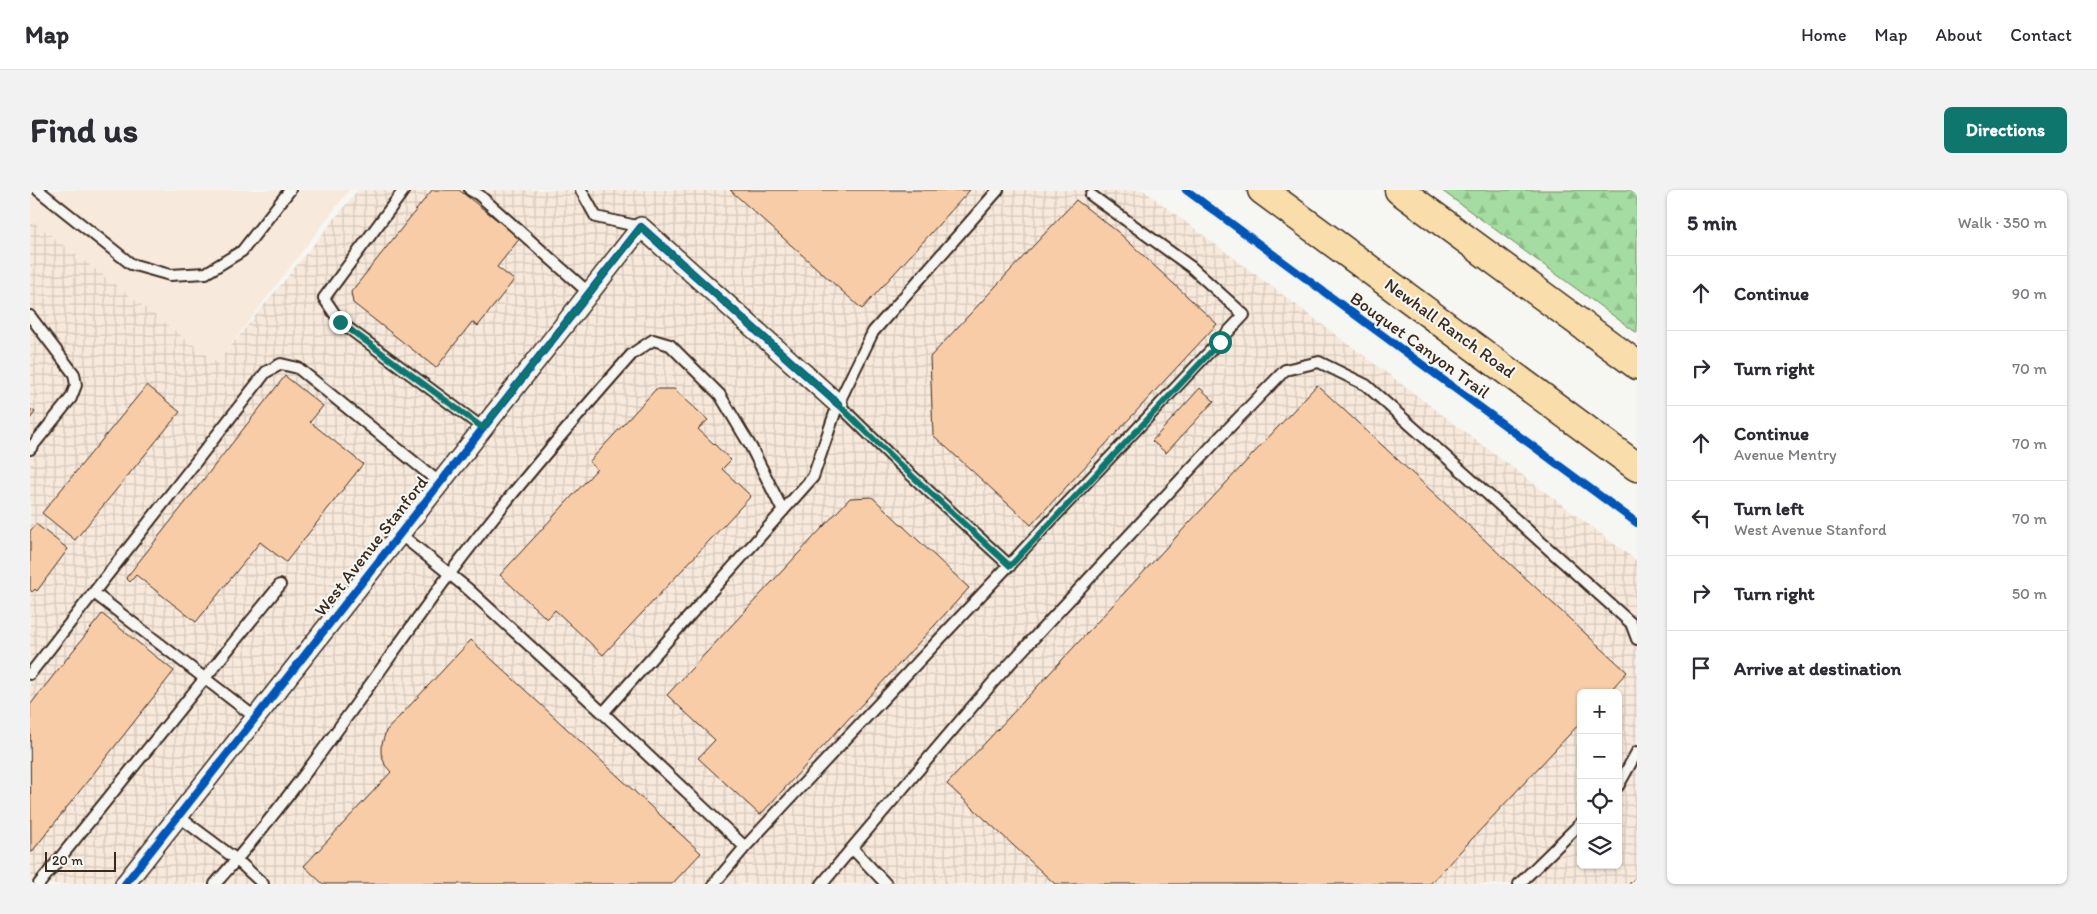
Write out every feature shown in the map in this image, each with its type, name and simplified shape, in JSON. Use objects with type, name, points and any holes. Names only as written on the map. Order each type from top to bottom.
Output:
[{"type":"main road","name":"Newhall Ranch Road","points":[[1262,190],[1637,467]]},
{"type":"main road","points":[[1399,190],[1637,366]]},
{"type":"street","name":"West Avenue Stanford","points":[[125,884],[641,227]]},
{"type":"street","points":[[641,227],[838,404]]},
{"type":"lane","points":[[38,190],[131,264],[170,275],[206,273],[242,251],[290,190]]},
{"type":"lane","points":[[404,190],[324,298],[340,322],[483,428]]},
{"type":"lane","points":[[470,190],[479,195],[589,293]]},
{"type":"lane","points":[[581,190],[596,217],[641,227]]},
{"type":"lane","points":[[603,713],[813,477],[838,404],[873,332],[998,190]]},
{"type":"lane","points":[[714,884],[745,847],[1244,315],[1191,267],[1090,195]]},
{"type":"lane","points":[[30,316],[74,374],[76,385],[71,398],[30,450]]},
{"type":"lane","points":[[215,884],[254,840],[331,739],[450,574],[529,474],[632,354],[653,340],[670,345],[720,395],[751,447],[783,511]]},
{"type":"lane","points":[[822,884],[995,680],[1284,370],[1319,362],[1366,385],[1631,623],[1637,639]]},
{"type":"lane","points":[[30,674],[266,372],[281,364],[298,368],[440,483]]},
{"type":"lane","points":[[838,404],[897,462],[1010,566]]},
{"type":"lane","points":[[400,534],[450,574],[603,713],[745,847]]},
{"type":"lane","points":[[39,884],[280,585]]},
{"type":"lane","points":[[94,593],[256,718]]},
{"type":"lane","points":[[1622,779],[1637,752]]},
{"type":"lane","points":[[178,816],[236,860],[263,884]]},
{"type":"lane","points":[[1519,884],[1580,824]]},
{"type":"lane","points":[[852,848],[886,884]]},
{"type":"shaded area","points":[[30,190],[349,190],[217,363],[30,219]]},
{"type":"shaded area","points":[[358,190],[1143,190],[1637,561],[1637,884],[30,884],[30,219],[217,363]]},
{"type":"green space","points":[[1441,190],[1637,190],[1637,333]]},
{"type":"building","points":[[432,190],[459,190],[520,238],[497,267],[514,280],[478,326],[472,322],[436,368],[353,303],[351,292]]},
{"type":"building","points":[[730,190],[970,190],[862,309]]},
{"type":"building","points":[[1076,200],[1118,232],[1217,324],[1031,525],[933,435],[930,357]]},
{"type":"building","points":[[285,376],[323,406],[310,422],[363,464],[286,562],[260,542],[196,622],[136,575],[130,582],[126,578]]},
{"type":"building","points":[[147,385],[180,412],[75,540],[42,513]]},
{"type":"building","points":[[1317,385],[1627,672],[1612,689],[1577,689],[1577,726],[1430,884],[1055,884],[947,784]]},
{"type":"building","points":[[1200,388],[1214,401],[1166,453],[1152,441]]},
{"type":"building","points":[[656,389],[674,389],[708,420],[698,429],[731,460],[722,469],[751,496],[603,655],[555,610],[547,619],[500,575],[597,469],[589,462]]},
{"type":"building","points":[[30,409],[35,412],[30,419]]},
{"type":"building","points":[[872,497],[969,588],[760,815],[698,758],[715,740],[667,695],[850,498]]},
{"type":"building","points":[[36,524],[68,549],[37,591],[35,589],[32,592],[30,590],[30,531]]},
{"type":"building","points":[[102,614],[174,671],[31,853],[30,705]]},
{"type":"building","points":[[471,640],[701,853],[672,884],[323,884],[304,866],[391,772],[385,765],[381,753],[386,731]]},
{"type":"building","points":[[1637,876],[1637,884],[1629,884]]},
{"type":"cycle path","name":"Bouquet Canyon Trail","points":[[1186,190],[1637,523]]},
{"type":"cycle path","points":[[125,884],[641,227],[838,404]]},
{"type":"route","points":[[340,322],[483,428],[641,227],[838,404],[897,462],[1010,566],[1220,342]]}]
